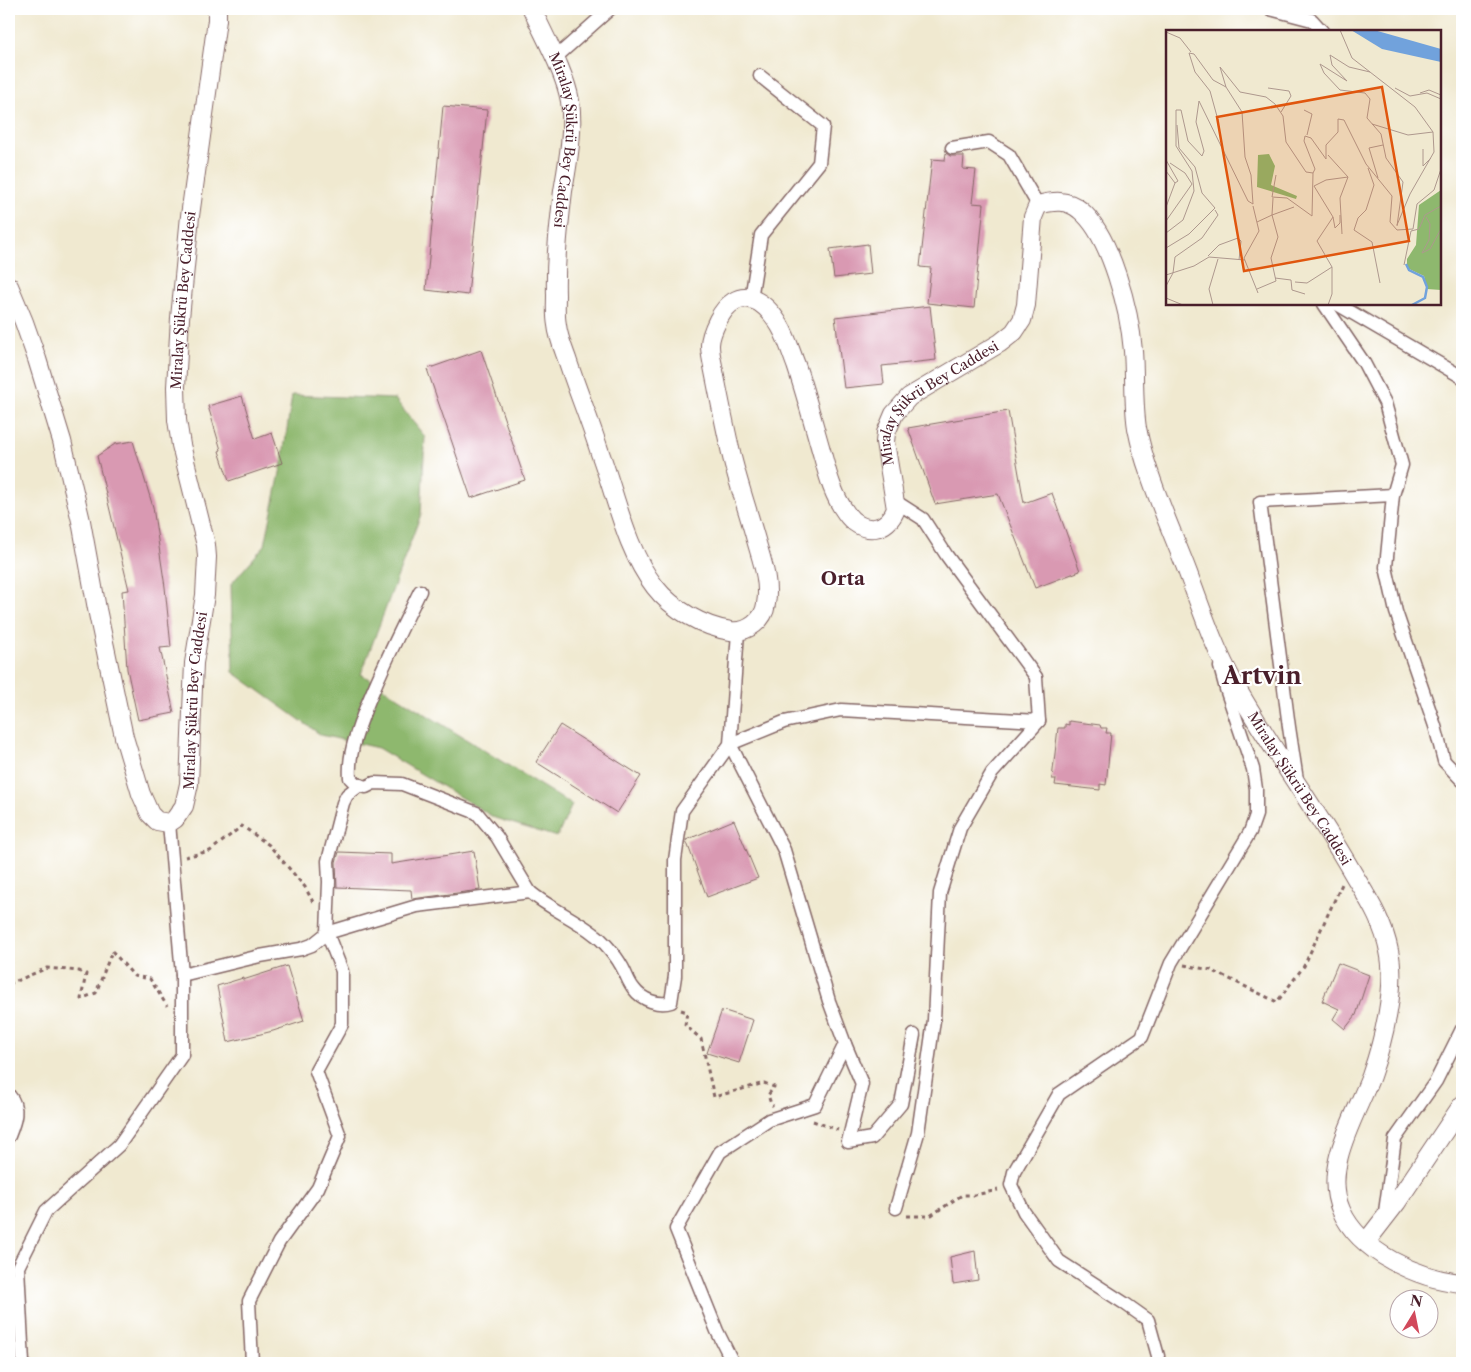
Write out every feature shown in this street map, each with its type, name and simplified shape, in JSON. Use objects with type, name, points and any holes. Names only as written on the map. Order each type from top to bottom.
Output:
[{"type":"main road","name":"Miralay Şükrü Bey Caddesi","points":[[169,822],[175,820],[180,814],[187,798],[194,663],[207,574],[206,545],[181,446],[176,394],[180,318],[190,216],[209,87],[217,9]]},
{"type":"main road","name":"Miralay Şükrü Bey Caddesi","points":[[532,9],[555,58],[570,100],[570,145],[558,236],[556,292],[557,326],[567,361],[627,535],[655,587],[670,602],[700,621],[718,629],[738,632]]},
{"type":"main road","name":"Miralay Şükrü Bey Caddesi","points":[[895,501],[885,442],[886,433],[894,414],[909,397],[975,359],[1014,332],[1022,320],[1026,305],[1033,217],[1038,204],[1054,200],[1079,208],[1092,223],[1104,243],[1123,296],[1133,349],[1137,428],[1142,450],[1159,500],[1213,638],[1233,682],[1380,918],[1389,950],[1392,967],[1388,1008],[1376,1060],[1337,1162],[1336,1192],[1340,1208],[1348,1224],[1359,1237],[1386,1257],[1418,1273],[1436,1279],[1462,1283]]},
{"type":"main road","points":[[9,286],[37,359],[62,441],[74,489],[113,688],[132,766],[150,814],[157,821],[169,822]]},
{"type":"main road","points":[[738,632],[759,621],[764,613],[768,591],[732,454],[710,346],[715,326],[722,312],[732,302],[741,299],[751,299],[762,304],[781,327],[801,379],[827,472],[846,514],[863,527],[874,528],[884,525],[892,518],[896,509],[895,501]]},
{"type":"main road","points":[[1366,1242],[1383,1221],[1462,1105]]},
{"type":"street","points":[[555,58],[610,9]]},
{"type":"street","points":[[1270,9],[1312,20],[1321,30]]},
{"type":"street","points":[[751,299],[761,235],[818,163],[823,126],[760,76]]},
{"type":"street","points":[[952,148],[990,142],[1009,154],[1038,204]]},
{"type":"street","points":[[1325,305],[1364,363],[1384,403],[1402,465],[1393,496],[1386,567],[1396,612],[1435,726],[1444,761],[1462,780]]},
{"type":"street","points":[[1340,305],[1462,377]]},
{"type":"street","points":[[1298,785],[1260,502],[1393,496]]},
{"type":"street","points":[[895,501],[923,519],[1036,677],[1039,721],[992,773],[960,828],[940,893],[934,1020],[920,1124],[896,1208]]},
{"type":"street","points":[[420,591],[377,681],[355,738],[349,769],[350,778],[356,784],[366,787],[374,783],[402,784],[477,813],[497,836],[530,892],[596,935],[621,964],[634,990],[649,1001],[665,1004],[671,1002],[675,976],[675,860],[682,811],[730,744],[784,722],[841,710],[1039,721]]},
{"type":"street","points":[[738,632],[730,744],[784,850],[829,1001],[862,1084],[848,1142],[872,1138],[901,1104],[914,1035]]},
{"type":"street","points":[[1158,1363],[1158,1356],[1148,1320],[1059,1261],[1024,1212],[1011,1185],[1014,1172],[1059,1094],[1142,1037],[1171,963],[1250,832],[1256,815],[1256,789],[1253,769],[1226,689],[1213,638]]},
{"type":"street","points":[[252,1363],[249,1301],[280,1242],[318,1188],[340,1136],[316,1071],[342,1024],[342,971],[327,933],[328,861],[343,803],[347,795],[360,785]]},
{"type":"street","points":[[23,1363],[14,1282],[18,1267],[46,1211],[119,1145],[182,1055],[182,975],[169,822]]},
{"type":"street","points":[[182,975],[260,956],[301,949],[312,945],[327,933],[417,906],[530,892]]},
{"type":"street","points":[[1383,1221],[1395,1139],[1436,1081],[1462,1029]]},
{"type":"street","points":[[733,1363],[717,1331],[676,1229],[720,1152],[768,1120],[815,1105],[845,1044]]},
{"type":"street","points":[[9,1095],[17,1112],[9,1136]]},
{"type":"path","points":[[173,860],[210,851],[242,826],[269,845],[305,887],[315,905]]},
{"type":"path","points":[[1171,963],[1210,970],[1277,1002],[1304,966],[1349,867]]},
{"type":"path","points":[[9,984],[47,968],[80,971],[86,974],[81,999],[96,993],[112,952],[134,976],[150,979],[168,1009]]},
{"type":"path","points":[[665,1004],[686,1012],[685,1025],[701,1039],[714,1097],[764,1083],[774,1087],[768,1095],[771,1104],[785,1115],[814,1121],[850,1135]]},
{"type":"path","points":[[896,1208],[908,1216],[930,1216],[962,1195],[975,1195],[1011,1185]]},
{"type":"green space","points":[[292,395],[395,399],[425,437],[421,514],[361,674],[572,805],[557,837],[495,818],[378,748],[321,735],[233,672],[231,584],[265,545],[282,463]]},
{"type":"building","points":[[443,106],[487,110],[468,295],[426,290]]},
{"type":"building","points":[[946,153],[950,156],[964,156],[963,169],[976,170],[972,203],[984,204],[974,308],[927,303],[931,268],[920,267],[932,159],[945,160]]},
{"type":"building","points":[[868,244],[871,274],[834,278],[830,249]]},
{"type":"building","points":[[930,306],[936,360],[882,366],[884,384],[844,388],[835,317]]},
{"type":"building","points":[[481,350],[525,480],[471,498],[427,369]]},
{"type":"building","points":[[242,396],[255,439],[272,433],[282,463],[229,481],[219,451],[221,450],[208,406]]},
{"type":"building","points":[[1008,411],[1024,503],[1052,493],[1080,571],[1035,588],[998,494],[935,504],[908,428]]},
{"type":"building","points":[[133,441],[153,507],[165,587],[171,647],[160,648],[174,713],[138,720],[127,669],[122,591],[129,590],[97,456],[115,444]]},
{"type":"building","points":[[1069,721],[1100,725],[1101,728],[1107,728],[1106,733],[1111,733],[1106,785],[1100,784],[1100,790],[1055,785],[1056,779],[1052,779],[1058,728],[1065,728],[1065,724],[1069,725]]},
{"type":"building","points":[[560,725],[641,776],[617,813],[536,762]]},
{"type":"building","points":[[734,820],[758,878],[707,897],[686,840]]},
{"type":"building","points":[[474,851],[480,890],[412,899],[411,890],[337,887],[336,862],[339,852],[391,854],[391,864]]},
{"type":"building","points":[[1338,963],[1369,975],[1356,1015],[1345,1029],[1333,1019],[1339,1009],[1322,1001]]},
{"type":"building","points":[[287,966],[304,1021],[228,1042],[217,986]]},
{"type":"building","points":[[722,1010],[753,1020],[739,1063],[707,1053]]},
{"type":"building","points":[[975,1251],[978,1280],[953,1284],[950,1257]]},
{"type":"district","name":"Orta","points":[[843,578]]},
{"type":"district","name":"Artvin","points":[[1262,675]]}]
